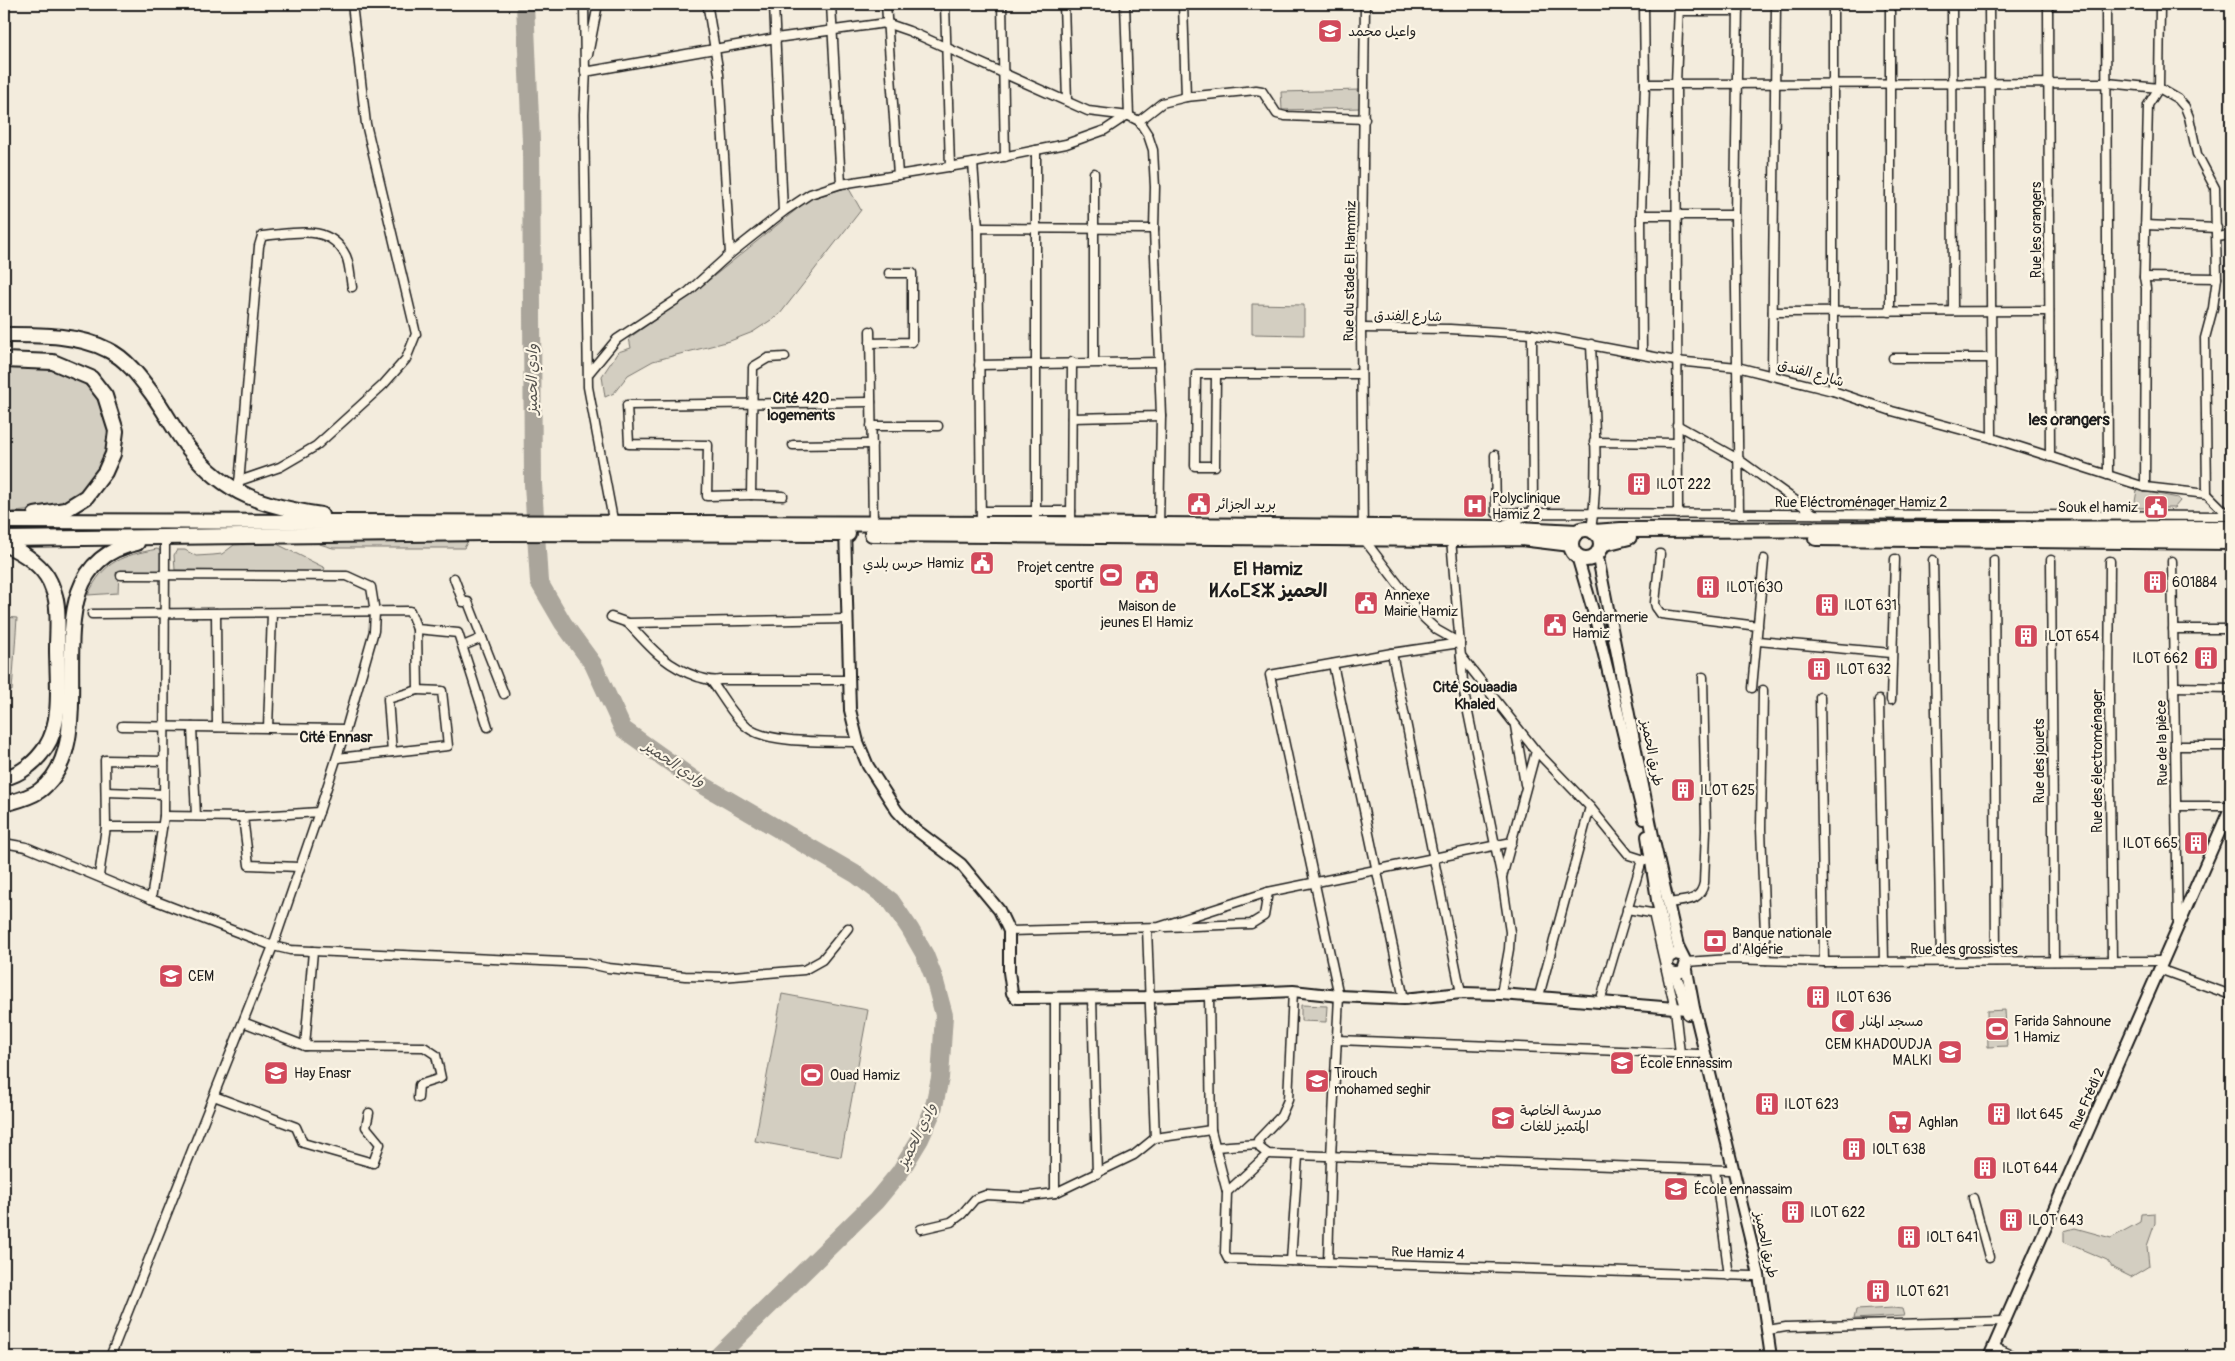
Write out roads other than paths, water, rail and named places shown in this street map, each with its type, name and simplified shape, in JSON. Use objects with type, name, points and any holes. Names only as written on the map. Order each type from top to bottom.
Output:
[{"type":"highway","points":[[4,335],[61,337],[88,342],[109,350],[130,366],[188,448],[217,479],[239,486],[251,498],[286,510],[371,522]]},
{"type":"highway","points":[[4,360],[53,362],[91,378],[105,396],[116,431],[113,454],[96,486],[86,498],[65,510],[4,517]]},
{"type":"highway","points":[[845,529],[874,524],[981,517],[1071,518],[1159,532]]},
{"type":"highway","points":[[4,521],[371,522],[480,528]]},
{"type":"highway","points":[[1362,533],[1451,539],[1514,538],[1587,546],[1661,530],[2230,521]]},
{"type":"highway","points":[[4,540],[480,528],[1362,533],[1496,528],[1587,546]]},
{"type":"highway","points":[[4,804],[39,791],[54,776],[64,755],[71,704],[72,622],[78,596],[88,573],[102,558],[126,545],[165,537]]},
{"type":"highway","points":[[1556,542],[1587,546],[1621,538],[2231,542]]},
{"type":"highway","points":[[4,544],[21,552],[37,564],[49,580],[56,599],[57,621],[56,710],[53,731],[46,747],[31,764],[4,778]]},
{"type":"street","points":[[352,4],[366,124],[416,334],[406,359],[383,385],[316,446],[280,467],[239,486],[251,326],[259,246],[262,236],[312,232],[329,238],[346,257],[352,287]]},
{"type":"street","points":[[584,4],[588,387],[614,528]]},
{"type":"street","points":[[585,72],[598,4]]},
{"type":"street","points":[[709,4],[708,8],[718,74],[730,254]]},
{"type":"street","points":[[774,4],[783,212]]},
{"type":"street","points":[[831,4],[841,184]]},
{"type":"street","points":[[886,4],[898,175]]},
{"type":"street","points":[[945,4],[950,167]]},
{"type":"street","points":[[1002,4],[1006,156]]},
{"type":"street","points":[[1064,4],[1067,101]]},
{"type":"street","points":[[1124,4],[1128,116]]},
{"type":"street","points":[[1183,4],[1186,98]]},
{"type":"street","name":"Rue du stade El Hammiz","points":[[1362,533],[1361,328],[1365,119],[1364,4]]},
{"type":"street","points":[[1642,354],[1641,215],[1645,84],[1644,4]]},
{"type":"street","points":[[1772,375],[1776,4]]},
{"type":"street","points":[[1833,4],[1833,391]]},
{"type":"street","points":[[1890,4],[1890,312]]},
{"type":"street","points":[[1952,4],[1953,312]]},
{"type":"street","points":[[1989,4],[1992,438]]},
{"type":"street","name":"Rue les orangers","points":[[2048,4],[2050,456]]},
{"type":"street","points":[[2106,4],[2108,475]]},
{"type":"street","points":[[2145,487],[2146,288],[2144,277],[2148,105],[2159,88],[2160,4]]},
{"type":"street","points":[[1678,514],[1676,84],[1679,8],[1738,8],[1735,215],[1739,514]]},
{"type":"street","points":[[585,72],[776,38],[886,23],[910,31],[1088,110],[1128,116],[1139,121],[1148,134],[1153,150],[1161,416],[1159,532]]},
{"type":"street","points":[[1645,84],[2107,83],[2159,88],[2178,99],[2185,106],[2197,154],[2215,188],[2217,278],[2213,308],[2205,338],[2207,494],[2230,521]]},
{"type":"street","points":[[1139,121],[1162,103],[1186,98],[1256,90],[1262,91],[1277,114],[1295,117],[1365,119]]},
{"type":"street","points":[[589,372],[617,340],[688,292],[730,254],[783,212],[810,194],[841,184],[973,163],[1066,144],[1105,130],[1128,116]]},
{"type":"street","points":[[1036,150],[1036,518]]},
{"type":"street","points":[[973,163],[978,228],[981,517]]},
{"type":"street","points":[[1094,173],[1094,362]]},
{"type":"street","points":[[1641,215],[1735,215]]},
{"type":"street","points":[[2145,225],[2217,232],[2231,236]]},
{"type":"street","points":[[978,228],[1154,229]]},
{"type":"street","points":[[870,343],[912,342],[912,273],[888,272]]},
{"type":"street","points":[[2144,277],[2217,278]]},
{"type":"street","points":[[1774,312],[2049,312]]},
{"type":"street","name":"شارع الفندق","points":[[1361,328],[1450,329],[1532,334],[1676,361],[1738,367],[1833,391],[1892,411],[1992,438],[2145,487],[2207,494]]},
{"type":"street","points":[[870,331],[874,524]]},
{"type":"street","points":[[1495,455],[1496,513],[1533,513],[1532,334]]},
{"type":"street","points":[[1587,546],[1593,513],[1594,442],[1591,344]]},
{"type":"street","points":[[751,495],[753,367],[768,358],[785,357]]},
{"type":"street","points":[[1892,358],[1991,358]]},
{"type":"street","points":[[1071,518],[1072,362]]},
{"type":"street","points":[[979,365],[1159,362]]},
{"type":"street","points":[[1216,374],[1215,466],[1195,466],[1196,374],[1216,374],[1361,374]]},
{"type":"street","points":[[784,496],[707,496],[708,445],[629,444],[628,405],[871,402]]},
{"type":"street","points":[[1072,418],[1161,416]]},
{"type":"street","points":[[1677,425],[1738,459],[1814,514]]},
{"type":"street","points":[[872,426],[938,426]]},
{"type":"street","points":[[1594,442],[1677,443]]},
{"type":"street","points":[[793,445],[872,444]]},
{"type":"street","name":"Rue Eléctroménager Hamiz 2","points":[[1496,528],[1533,513],[1814,514],[2230,521]]},
{"type":"street","points":[[845,529],[848,680],[850,710],[858,742],[868,766],[897,811],[911,826],[961,864],[999,910],[1009,931],[1009,972],[1013,996],[1020,998],[1150,997],[1293,991],[1339,996],[1404,999],[1461,993],[1539,996],[1687,1009]]},
{"type":"street","points":[[1362,533],[1424,618],[1437,630],[1460,644]]},
{"type":"street","points":[[151,899],[164,816],[165,537]]},
{"type":"street","points":[[1451,539],[1464,693],[1502,879],[1510,932],[1510,949],[1501,994]]},
{"type":"street","name":"طريق الحميز","points":[[1587,546],[1634,735],[1668,903],[1685,961],[1694,1008],[1759,1275],[1771,1357]]},
{"type":"street","name":"طريق الحميز","points":[[1587,546],[1643,816],[1646,861],[1657,900],[1657,914],[1670,956]]},
{"type":"street","points":[[1660,554],[1655,603],[1656,608],[1661,614],[1758,626]]},
{"type":"street","points":[[1752,688],[1758,641],[1764,558]]},
{"type":"street","points":[[1891,700],[1895,559]]},
{"type":"street","points":[[1933,560],[1941,960]]},
{"type":"street","points":[[1994,560],[1996,961]]},
{"type":"street","name":"Rue des jouets","points":[[2051,560],[2054,961]]},
{"type":"street","name":"Rue des électroménager","points":[[2110,561],[2109,709],[2112,961]]},
{"type":"street","name":"Rue de la pièce","points":[[2172,561],[2178,925]]},
{"type":"street","points":[[110,1357],[273,946],[346,729],[374,631],[375,612],[371,587],[347,576],[121,575]]},
{"type":"street","points":[[454,578],[463,602],[468,602],[504,694]]},
{"type":"street","points":[[92,614],[410,611],[417,628],[418,690]]},
{"type":"street","points":[[216,612],[217,727]]},
{"type":"street","points":[[268,728],[272,613]]},
{"type":"street","points":[[611,617],[628,623],[846,619]]},
{"type":"street","points":[[628,623],[661,659],[684,672],[712,682],[720,680],[848,680]]},
{"type":"street","points":[[417,628],[458,634],[488,727]]},
{"type":"street","points":[[2173,629],[2231,629]]},
{"type":"street","points":[[462,646],[482,638]]},
{"type":"street","points":[[1758,641],[1891,653]]},
{"type":"street","points":[[1328,1262],[1339,996],[1270,675],[1392,653],[1460,644]]},
{"type":"street","points":[[1392,653],[1461,993]]},
{"type":"street","points":[[1461,656],[1536,751],[1590,807],[1629,855],[1646,861],[1627,909],[1600,1002]]},
{"type":"street","points":[[1333,664],[1404,999]]},
{"type":"street","points":[[1668,903],[1692,900],[1702,891],[1704,883],[1706,830],[1703,677]]},
{"type":"street","points":[[712,682],[734,714],[748,729],[771,738],[858,742]]},
{"type":"street","points":[[2174,687],[2231,688]]},
{"type":"street","points":[[337,758],[448,746],[442,691],[418,690],[388,699],[392,752]]},
{"type":"street","points":[[1763,690],[1761,829],[1766,960]]},
{"type":"street","points":[[1820,696],[1824,962]]},
{"type":"street","points":[[1879,700],[1884,962]]},
{"type":"street","points":[[1514,724],[1526,787]]},
{"type":"street","points":[[122,726],[346,729]]},
{"type":"street","points":[[192,727],[196,816]]},
{"type":"street","points":[[2175,746],[2231,746]]},
{"type":"street","points":[[1502,879],[1536,751]]},
{"type":"street","points":[[99,876],[106,827],[106,760],[164,761]]},
{"type":"street","points":[[107,792],[164,794]]},
{"type":"street","points":[[2176,806],[2231,806]]},
{"type":"street","name":"Rue Frédi 2","points":[[1989,1357],[2231,806]]},
{"type":"street","points":[[1539,996],[1590,807]]},
{"type":"street","points":[[164,816],[243,817],[319,812]]},
{"type":"street","points":[[243,817],[249,865],[299,867]]},
{"type":"street","points":[[106,827],[162,827]]},
{"type":"street","points":[[1158,927],[1268,892],[1315,884],[1512,842]]},
{"type":"street","points":[[4,843],[26,847],[151,899],[273,946],[290,950],[586,963],[608,968],[685,976],[722,977],[804,970],[822,960],[848,928]]},
{"type":"street","points":[[1009,931],[1251,924],[1264,916],[1268,892]]},
{"type":"street","points":[[1627,909],[1657,914],[1675,1009],[1680,1053]]},
{"type":"street","points":[[1147,928],[1155,1138]]},
{"type":"street","points":[[305,1046],[313,951]]},
{"type":"street","points":[[1678,954],[1685,961],[1683,971],[1674,973],[1667,967],[1667,961],[1670,956],[1678,954]]},
{"type":"street","name":"Rue des grossistes","points":[[1685,961],[1721,959],[1824,962],[1941,960],[2112,961],[2161,965]]},
{"type":"street","points":[[2161,965],[2231,996]]},
{"type":"street","name":"طريق الحميز","points":[[1674,973],[1679,982],[1687,1009],[1728,1170],[1753,1276],[1765,1357]]},
{"type":"street","points":[[1293,991],[1288,1100],[1281,1116],[1260,1135],[1258,1144],[1268,1154],[1728,1170]]},
{"type":"street","points":[[1209,995],[1211,1130],[1227,1192],[1268,1154]]},
{"type":"street","points":[[1055,998],[1055,1192]]},
{"type":"street","points":[[1092,998],[1097,1174]]},
{"type":"street","points":[[243,1022],[305,1046],[424,1047],[436,1055],[441,1078],[419,1085],[418,1098]]},
{"type":"street","points":[[1337,1040],[1698,1054]]},
{"type":"street","points":[[214,1096],[296,1127],[303,1143],[373,1163],[380,1144],[366,1127],[368,1113]]},
{"type":"street","points":[[921,1229],[951,1222],[962,1214],[975,1199],[986,1195],[1023,1197],[1055,1192],[1097,1174],[1134,1155],[1155,1138],[1211,1130]]},
{"type":"street","points":[[1215,1147],[1258,1144]]},
{"type":"street","points":[[1292,1261],[1298,1156]]},
{"type":"street","points":[[1715,1170],[1729,1276]]},
{"type":"street","name":"Rue Hamiz 4","points":[[1227,1192],[1225,1253],[1228,1259],[1753,1276]]},
{"type":"street","points":[[1973,1198],[1989,1257]]},
{"type":"street","points":[[1768,1330],[1786,1327],[2005,1321]]},
{"type":"street","points":[[1994,1347],[2017,1357]]},
{"type":"waterway","name":"وادي الحميز","points":[[525,4],[531,141],[533,484],[539,582],[563,623],[593,664],[623,729],[696,781],[857,875],[891,901],[925,955],[934,978],[944,1015],[940,1078],[933,1110],[920,1139],[900,1172],[876,1201],[717,1357]]},
{"type":"place","name":"واعيل محمد","points":[[1330,31]]},
{"type":"place","name":"ILOT 222","points":[[1639,484]]},
{"type":"place","name":"بريد الجزائر","points":[[1199,504]]},
{"type":"place","name":"Polyclinique Hamiz 2","points":[[1475,506]]},
{"type":"place","name":"Souk el hamiz","points":[[2156,507]]},
{"type":"place","name":"حرس بلدي Hamiz","points":[[982,563]]},
{"type":"place","name":"Projet centre sportif","points":[[1111,575]]},
{"type":"place","name":"Maison de jeunes El Hamiz","points":[[1147,582]]},
{"type":"place","name":"601884","points":[[2155,582]]},
{"type":"place","name":"ILOT 630","points":[[1708,587]]},
{"type":"place","name":"Annexe Mairie Hamiz","points":[[1366,603]]},
{"type":"place","name":"ILOT 631","points":[[1827,605]]},
{"type":"place","name":"Gendarmerie Hamiz","points":[[1555,625]]},
{"type":"place","name":"ILOT 654","points":[[2026,636]]},
{"type":"place","name":"ILOT 662","points":[[2206,658]]},
{"type":"place","name":"ILOT 632","points":[[1819,669]]},
{"type":"place","name":"ILOT 625","points":[[1683,790]]},
{"type":"place","name":"ILOT 665","points":[[2196,843]]},
{"type":"place","name":"Banque nationale d'Algérie","points":[[1715,941]]},
{"type":"place","name":"CEM","points":[[171,976]]},
{"type":"place","name":"ILOT 636","points":[[1818,997]]},
{"type":"place","name":"مسجد المنار","points":[[1843,1021]]},
{"type":"place","name":"Farida Sahnoune 1 Hamiz","points":[[1997,1029]]},
{"type":"place","name":"CEM KHADOUDJA MALKI","points":[[1950,1052]]},
{"type":"place","name":"École Ennassim","points":[[1622,1063]]},
{"type":"place","name":"Hay Enasr","points":[[276,1073]]},
{"type":"place","name":"Ouad Hamiz","points":[[812,1075]]},
{"type":"place","name":"Tirouch mohamed seghir","points":[[1317,1081]]},
{"type":"place","name":"ILOT 623","points":[[1767,1104]]},
{"type":"place","name":"Ilot 645","points":[[1999,1114]]},
{"type":"place","name":"مدرسة الخاصة المتميز للغات","points":[[1503,1118]]},
{"type":"place","name":"Aghlan","points":[[1900,1122]]},
{"type":"place","name":"IOLT 638","points":[[1854,1149]]},
{"type":"place","name":"ILOT 644","points":[[1985,1168]]},
{"type":"place","name":"École ennassaim","points":[[1676,1189]]},
{"type":"place","name":"ILOT 622","points":[[1793,1212]]},
{"type":"place","name":"ILOT 643","points":[[2011,1220]]},
{"type":"place","name":"IOLT 641","points":[[1909,1237]]},
{"type":"place","name":"ILOT 621","points":[[1878,1291]]},
{"type":"district","name":"Cité 420 logements","points":[[801,406]]},
{"type":"district","name":"les orangers","points":[[2069,420]]},
{"type":"district","name":"El Hamiz ⵍⵃⴰⵎⵉⵣ الحميز","points":[[1268,580]]},
{"type":"district","name":"Cité Souaadia Khaled","points":[[1475,696]]},
{"type":"district","name":"Cité Ennasr","points":[[336,737]]}]
